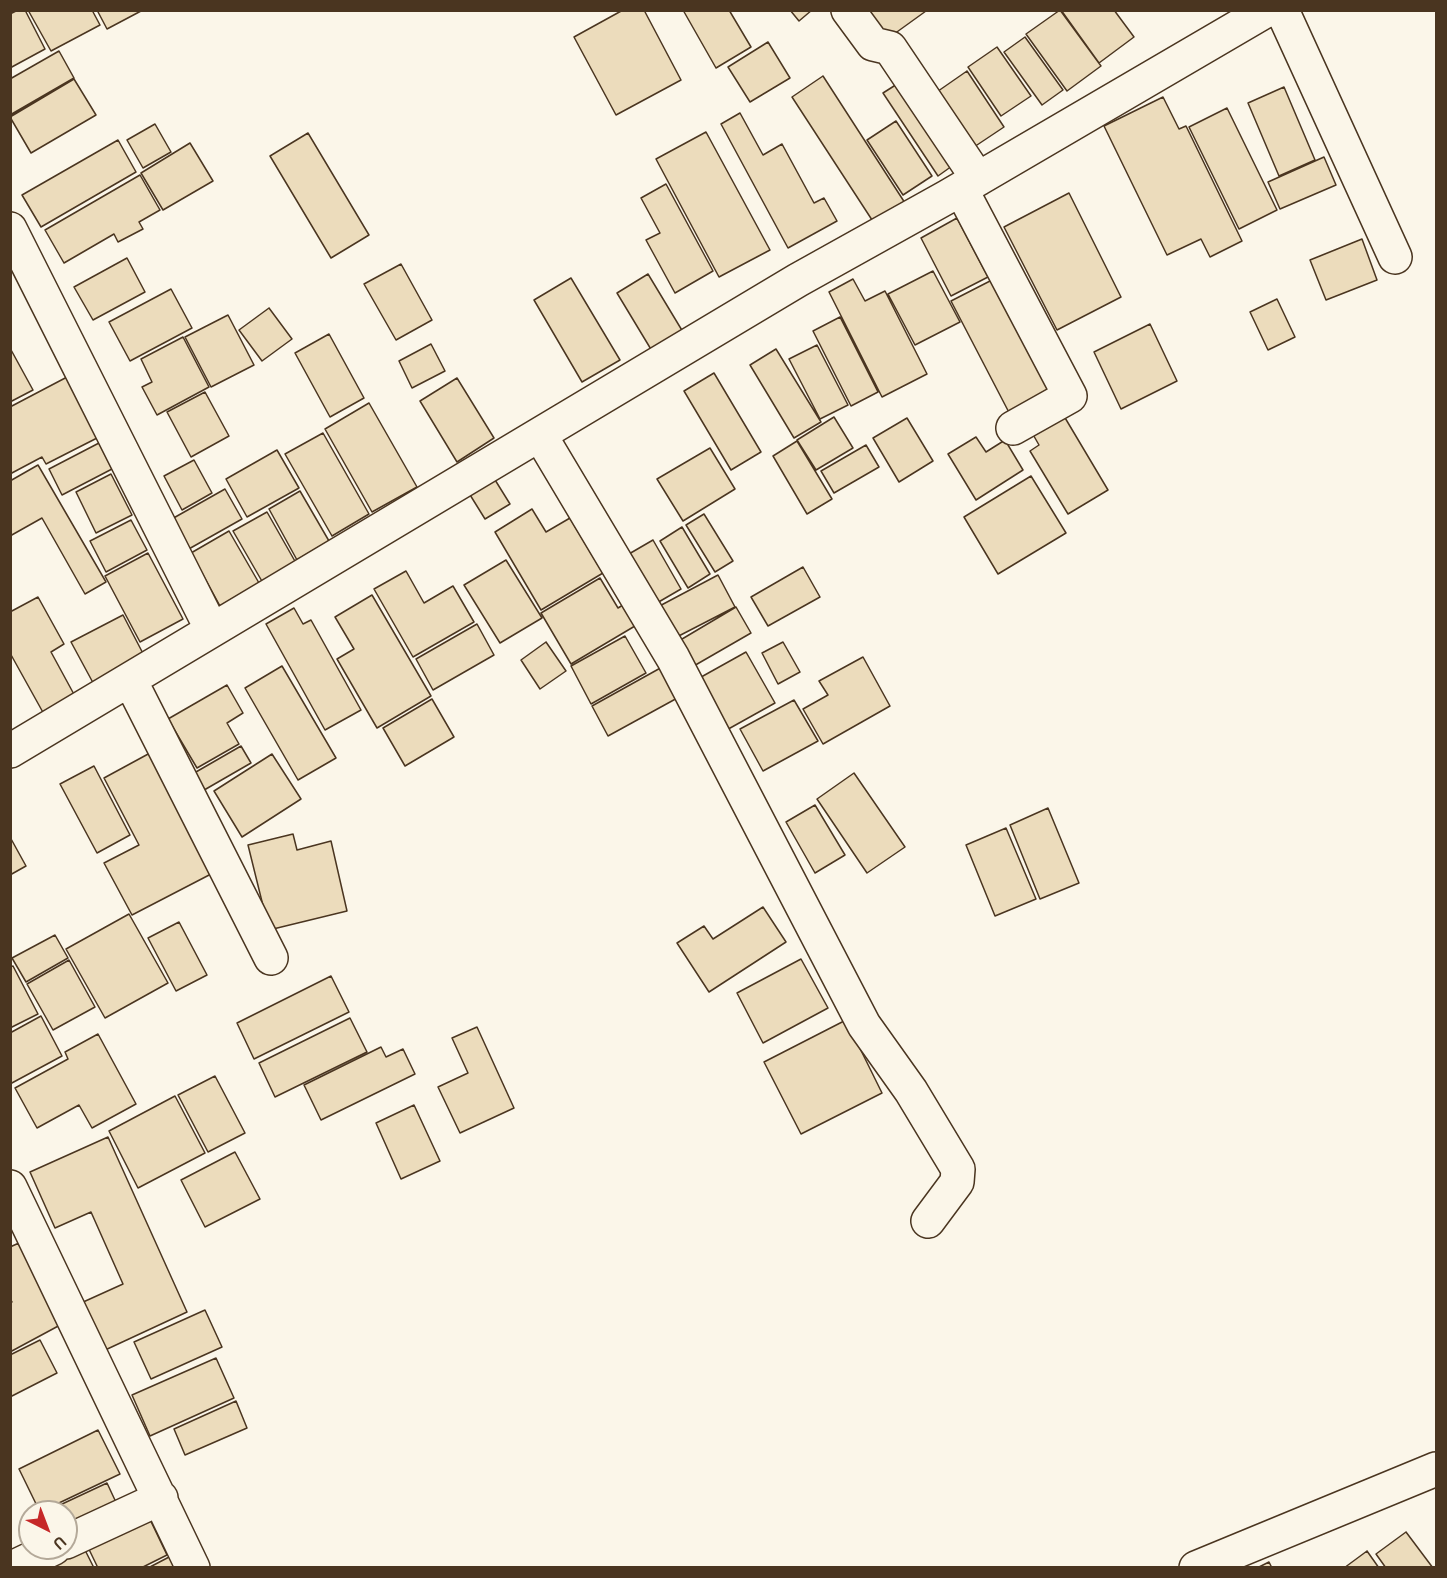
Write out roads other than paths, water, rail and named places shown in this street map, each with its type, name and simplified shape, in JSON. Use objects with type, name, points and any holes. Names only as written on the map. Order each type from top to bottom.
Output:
[{"type":"street","points":[[848,10],[873,44],[890,48],[969,184],[1070,396],[1013,428]]},
{"type":"street","points":[[10,751],[798,280],[969,184],[1267,10]]},
{"type":"street","points":[[1282,10],[1395,257]]},
{"type":"street","points":[[10,229],[212,630]]},
{"type":"street","points":[[540,435],[673,658],[864,1025],[911,1091],[958,1169],[957,1182],[928,1221]]},
{"type":"street","points":[[130,680],[271,958]]},
{"type":"street","points":[[10,1187],[193,1568]]},
{"type":"street","points":[[1196,1568],[1437,1469]]},
{"type":"street","points":[[78,1536],[161,1498]]},
{"type":"street","points":[[12,1568],[29,1560]]}]
